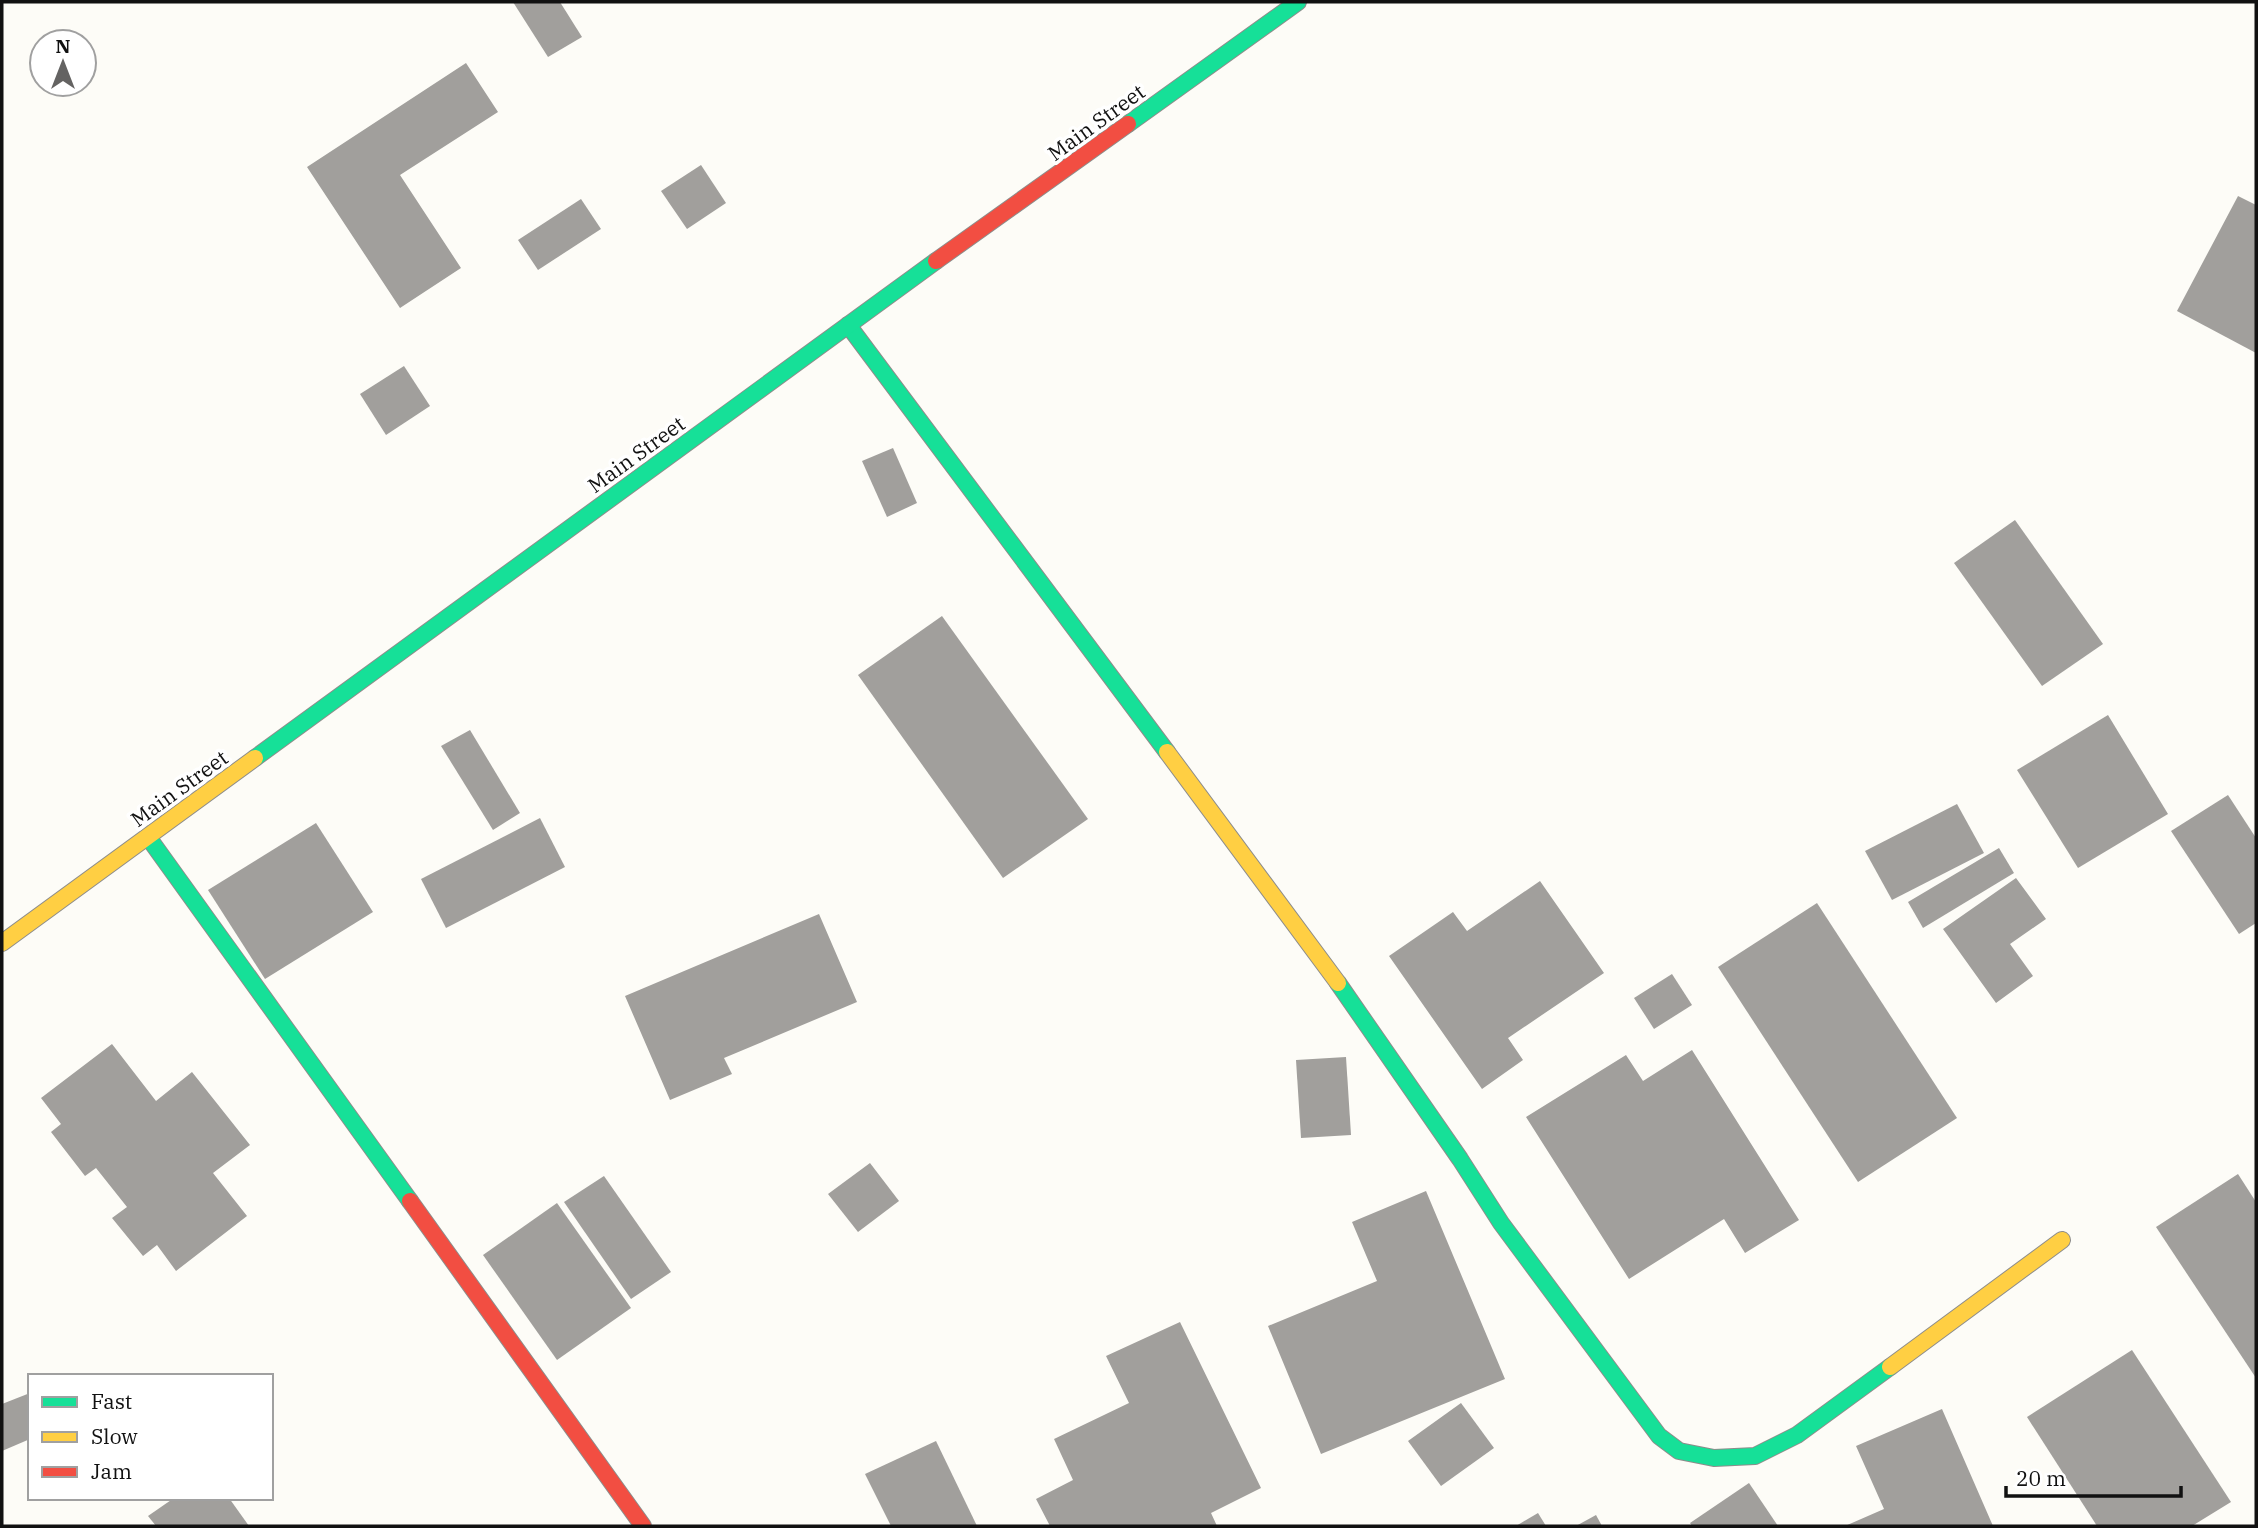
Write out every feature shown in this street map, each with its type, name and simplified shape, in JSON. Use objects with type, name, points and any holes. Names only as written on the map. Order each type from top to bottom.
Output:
[{"type":"street","name":"Main Street","points":[[2,943],[848,325],[1298,2]]},
{"type":"street","points":[[848,325],[1313,948],[1460,1159],[1501,1223],[1659,1436],[1679,1451],[1714,1458],[1755,1456],[1797,1435],[2062,1240]]},
{"type":"street","points":[[148,836],[643,1526]]},
{"type":"building","points":[[513,2],[560,2],[582,37],[548,57]]},
{"type":"building","points":[[466,63],[498,112],[400,175],[461,268],[400,308],[307,167]]},
{"type":"building","points":[[701,165],[726,203],[687,229],[661,191]]},
{"type":"building","points":[[2238,196],[2256,205],[2256,353],[2177,311]]},
{"type":"building","points":[[581,199],[601,229],[538,270],[518,240]]},
{"type":"building","points":[[404,366],[430,406],[386,435],[360,394]]},
{"type":"building","points":[[893,448],[917,503],[887,517],[862,461]]},
{"type":"building","points":[[2015,520],[2103,644],[2042,686],[1954,563]]},
{"type":"building","points":[[942,616],[1088,819],[1003,878],[858,675]]},
{"type":"building","points":[[2108,715],[2168,814],[2078,868],[2017,770]]},
{"type":"building","points":[[470,730],[520,813],[493,830],[441,746]]},
{"type":"building","points":[[2228,795],[2256,838],[2256,923],[2239,934],[2171,831]]},
{"type":"building","points":[[1957,804],[1984,853],[1892,900],[1865,851]]},
{"type":"building","points":[[540,818],[565,867],[446,928],[421,879]]},
{"type":"building","points":[[316,823],[373,912],[265,979],[208,890]]},
{"type":"building","points":[[1999,848],[2014,873],[1923,928],[1908,902]]},
{"type":"building","points":[[2016,878],[2046,919],[2010,944],[2033,976],[1996,1003],[1943,929]]},
{"type":"building","points":[[1540,881],[1604,973],[1508,1038],[1523,1060],[1482,1089],[1389,956],[1453,912],[1467,931]]},
{"type":"building","points":[[1817,903],[1957,1118],[1858,1182],[1718,967]]},
{"type":"building","points":[[819,914],[857,1002],[724,1058],[732,1074],[670,1100],[625,996]]},
{"type":"building","points":[[1672,974],[1692,1005],[1654,1029],[1634,998]]},
{"type":"building","points":[[112,1044],[156,1101],[192,1072],[250,1145],[213,1173],[247,1216],[176,1271],[157,1245],[143,1256],[112,1218],[127,1207],[96,1168],[85,1176],[51,1132],[61,1124],[41,1098]]},
{"type":"building","points":[[1692,1050],[1799,1220],[1745,1253],[1724,1219],[1629,1279],[1526,1117],[1626,1055],[1643,1081]]},
{"type":"building","points":[[1346,1057],[1351,1135],[1301,1138],[1296,1060]]},
{"type":"building","points":[[870,1163],[899,1201],[858,1232],[828,1194]]},
{"type":"building","points":[[2238,1174],[2256,1202],[2256,1378],[2156,1227]]},
{"type":"building","points":[[604,1176],[671,1272],[631,1299],[564,1202]]},
{"type":"building","points":[[1426,1191],[1505,1379],[1321,1454],[1268,1326],[1377,1281],[1352,1222]]},
{"type":"building","points":[[557,1203],[631,1308],[557,1360],[483,1255]]},
{"type":"building","points":[[1180,1322],[1261,1488],[1211,1513],[1217,1526],[1050,1526],[1036,1499],[1073,1480],[1054,1439],[1129,1403],[1106,1356]]},
{"type":"building","points":[[2132,1350],[2231,1502],[2192,1526],[2097,1526],[2027,1417]]},
{"type":"building","points":[[28,1394],[28,1440],[2,1451],[2,1404]]},
{"type":"building","points":[[1461,1403],[1494,1448],[1441,1486],[1408,1441]]},
{"type":"building","points":[[1942,1409],[1993,1526],[1845,1526],[1884,1509],[1856,1446]]},
{"type":"building","points":[[936,1441],[977,1526],[891,1526],[865,1474]]},
{"type":"building","points":[[1749,1483],[1778,1526],[1692,1526],[1690,1523]]},
{"type":"building","points":[[171,1500],[230,1500],[249,1526],[156,1526],[148,1516]]},
{"type":"building","points":[[1538,1513],[1546,1526],[1516,1526]]},
{"type":"building","points":[[1596,1515],[1602,1526],[1576,1526]]},
{"type":"traffic: fast","points":[[1128,124],[1298,2]]},
{"type":"traffic: fast","points":[[255,758],[936,261]]},
{"type":"traffic: fast","points":[[848,325],[1167,752]]},
{"type":"traffic: fast","points":[[148,837],[410,1201]]},
{"type":"traffic: fast","points":[[1338,983],[1501,1223],[1659,1436],[1679,1451],[1714,1458],[1755,1456],[1797,1435],[1890,1367]]},
{"type":"traffic: slow","points":[[1167,752],[1338,983]]},
{"type":"traffic: slow","points":[[2,943],[255,758]]},
{"type":"traffic: slow","points":[[1890,1367],[2062,1240]]},
{"type":"traffic: jam","points":[[936,261],[1128,124]]},
{"type":"traffic: jam","points":[[410,1201],[643,1526]]}]
